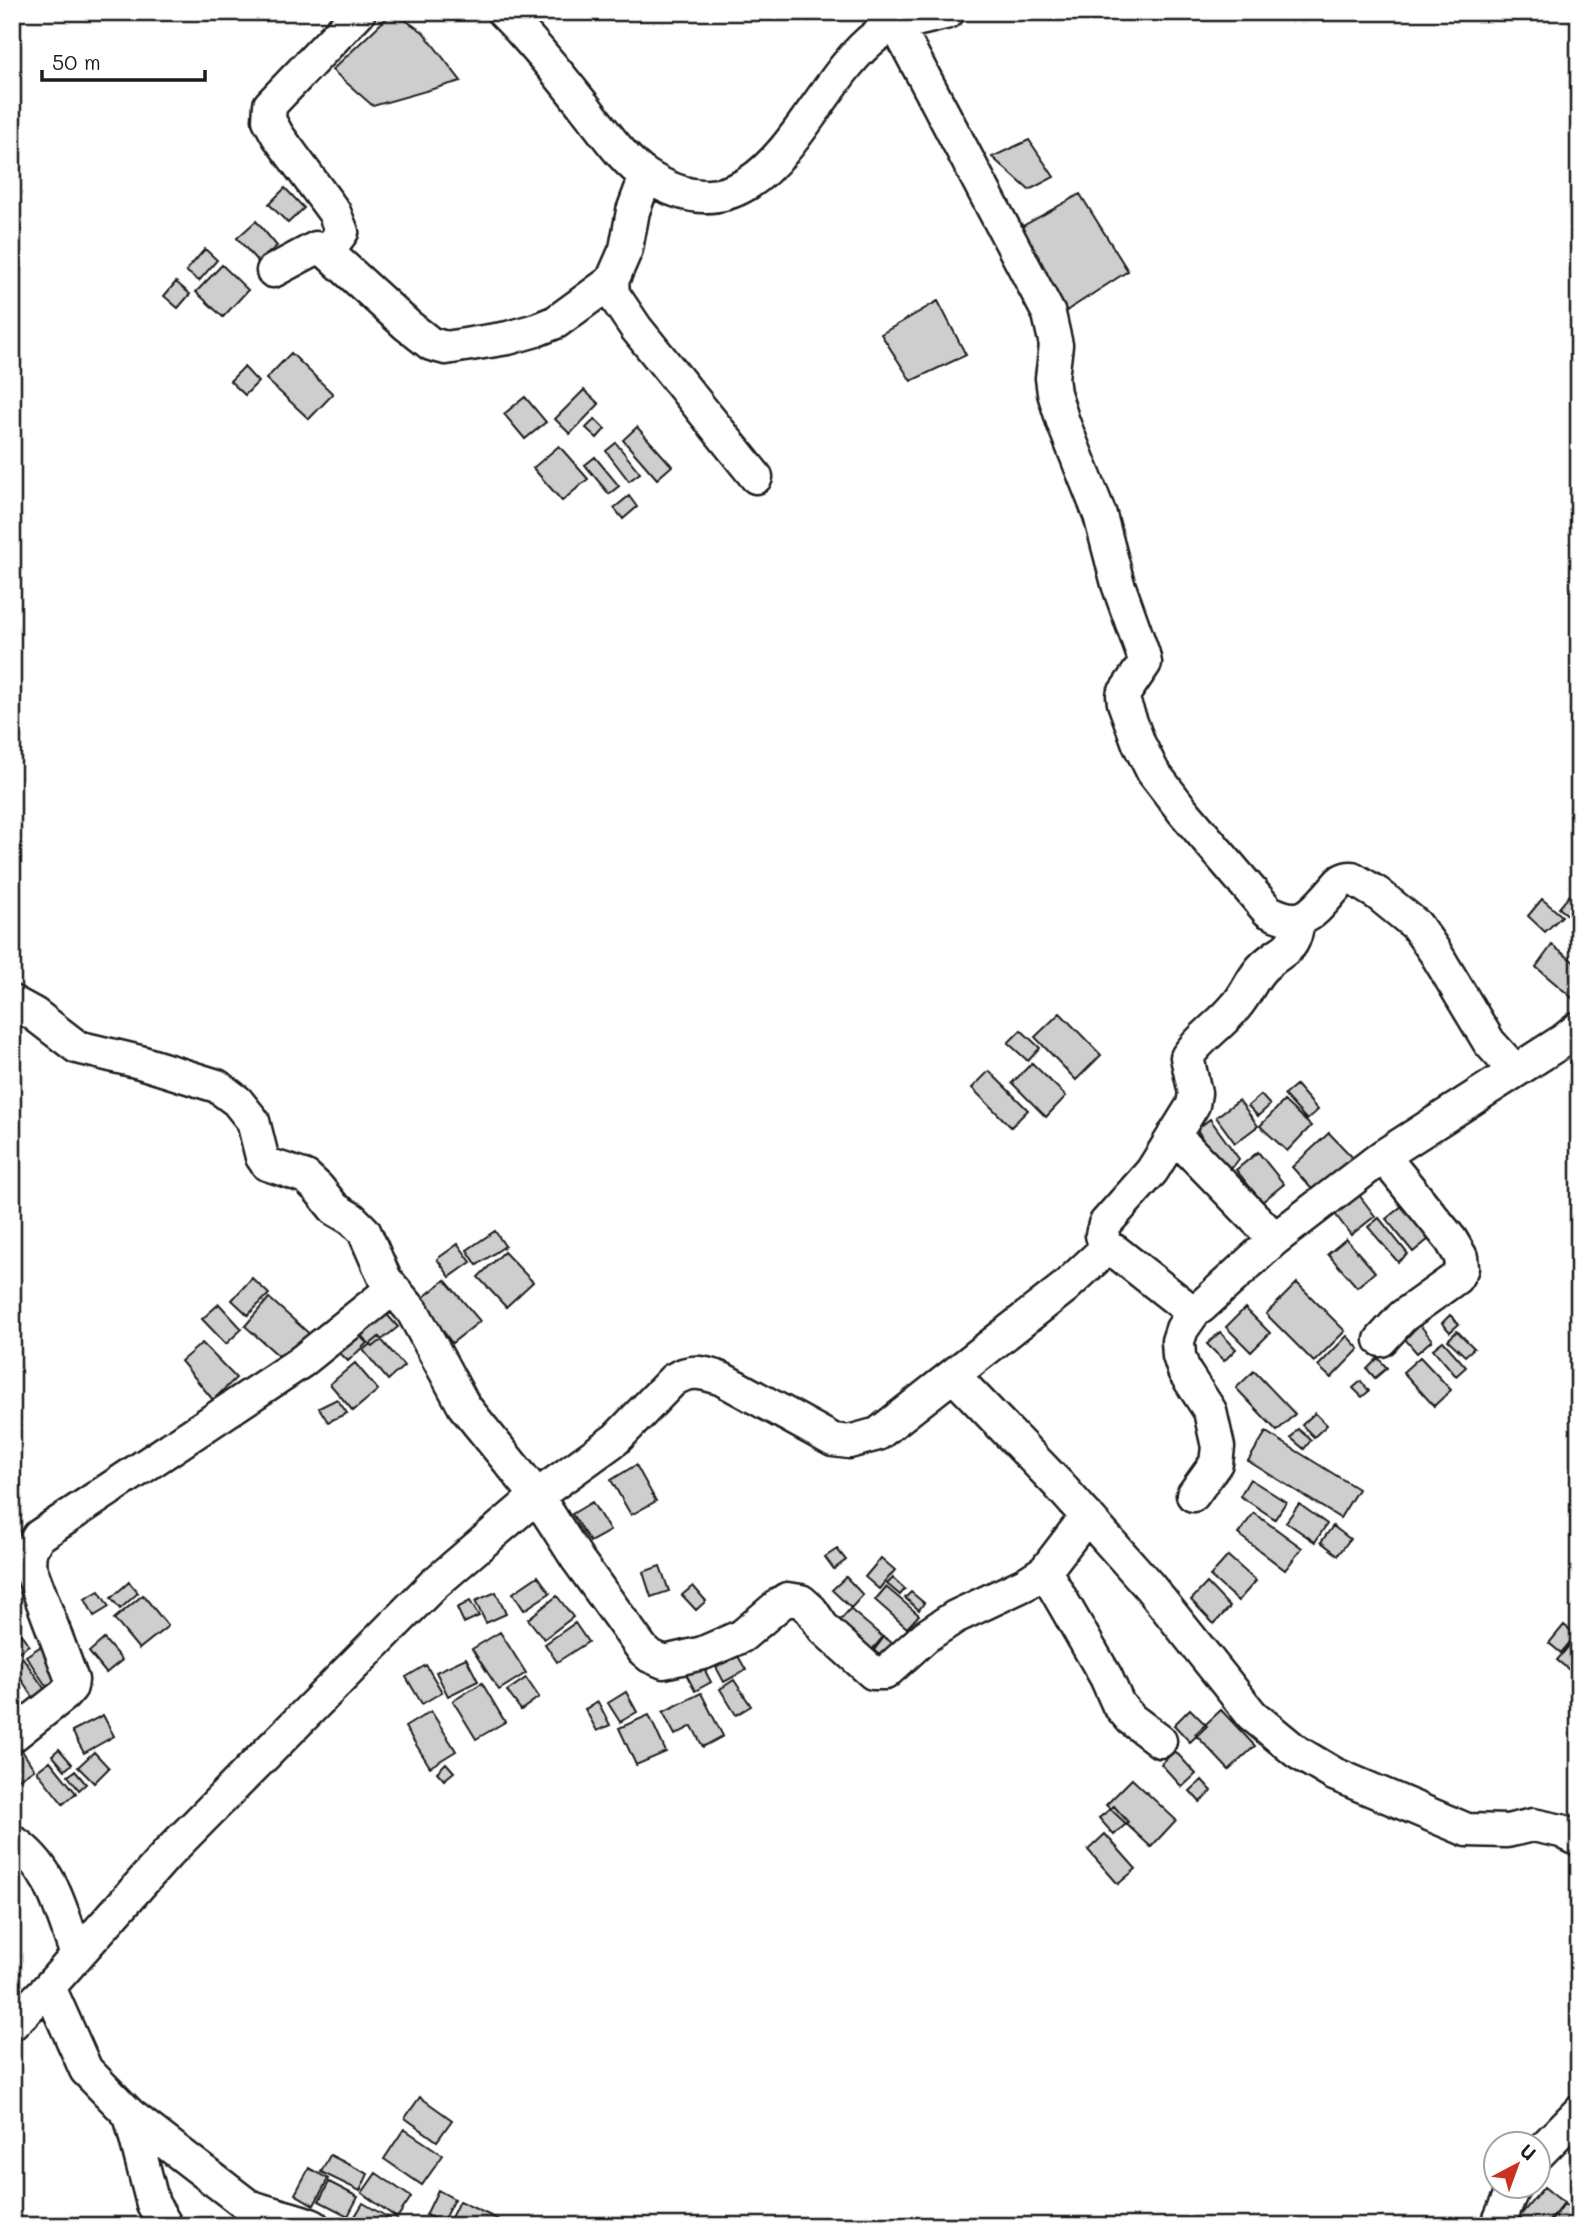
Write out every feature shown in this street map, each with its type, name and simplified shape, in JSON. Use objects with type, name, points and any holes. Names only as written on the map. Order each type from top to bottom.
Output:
[{"type":"street","points":[[327,252],[342,232],[334,212],[278,136],[269,120],[270,105],[359,12]]},
{"type":"street","points":[[503,12],[525,34],[612,142],[646,176],[695,196],[709,196],[745,186],[786,149],[852,60],[878,34],[948,12]]},
{"type":"street","points":[[897,26],[1049,314],[1056,345],[1052,378],[1054,393],[1100,515],[1118,584],[1143,654],[1144,663],[1123,695],[1139,744],[1153,772],[1268,911],[1286,920],[1298,920],[1309,914],[1342,879],[1352,878],[1416,925],[1489,1042],[1515,1071]]},
{"type":"street","points":[[646,176],[632,211],[626,249],[612,281],[612,294],[636,328],[756,477]]},
{"type":"street","points":[[274,271],[316,248],[327,252],[407,325],[431,344],[446,348],[497,340],[556,322],[612,281]]},
{"type":"street","points":[[1106,1249],[1102,1234],[1105,1224],[1153,1171],[1193,1105],[1195,1093],[1187,1057],[1201,1039],[1221,1024],[1239,1004],[1265,965],[1289,948],[1296,939],[1298,920]]},
{"type":"street","points":[[12,1002],[85,1050],[140,1062],[217,1086],[232,1096],[253,1121],[264,1160],[268,1164],[306,1177],[335,1209],[352,1219],[364,1231],[378,1266],[392,1289],[413,1312],[464,1406],[537,1496],[578,1560],[650,1656],[664,1662],[703,1653],[742,1636],[781,1603],[787,1599],[795,1599],[811,1610],[824,1629],[873,1673],[880,1675],[892,1668],[926,1636],[955,1617],[1025,1584],[1045,1571],[1087,1517]]},
{"type":"street","points":[[1193,1495],[1216,1463],[1218,1447],[1210,1411],[1184,1371],[1179,1356],[1178,1341],[1182,1329],[1196,1309],[1275,1239],[1383,1156],[1515,1071],[1574,1043]]},
{"type":"street","points":[[1174,1135],[1275,1239]]},
{"type":"street","points":[[1381,1340],[1403,1316],[1456,1278],[1462,1268],[1461,1257],[1451,1240],[1383,1156]]},
{"type":"street","points":[[1106,1249],[1115,1251],[1186,1307],[1196,1309]]},
{"type":"street","points":[[12,2024],[49,1987],[186,1834],[433,1585],[537,1496],[616,1438],[673,1380],[691,1372],[704,1372],[722,1379],[833,1440],[849,1442],[864,1439],[888,1428],[1064,1288],[1106,1249]]},
{"type":"street","points":[[12,1736],[64,1695],[71,1687],[72,1680],[29,1565],[33,1543],[39,1536],[301,1362],[392,1289]]},
{"type":"street","points":[[954,1376],[1149,1586],[1252,1715],[1297,1752],[1334,1774],[1466,1830],[1507,1830],[1533,1825],[1560,1831],[1579,1840]]},
{"type":"street","points":[[1045,1571],[1106,1677],[1118,1704],[1131,1719],[1160,1741]]},
{"type":"street","points":[[12,1841],[29,1852],[49,1879],[77,1955]]},
{"type":"street","points":[[49,1987],[86,2070],[130,2115],[247,2205],[292,2217],[313,2226]]},
{"type":"street","points":[[1552,2140],[1579,2112]]},
{"type":"street","points":[[130,2115],[153,2204],[166,2226]]},
{"type":"street","points":[[1497,2226],[1507,2200]]},
{"type":"building","points":[[393,12],[423,32],[461,81],[373,106],[332,70]]},
{"type":"building","points":[[1029,140],[1054,177],[1029,190],[992,157]]},
{"type":"building","points":[[285,188],[304,208],[288,223],[269,204]]},
{"type":"building","points":[[1080,194],[1128,271],[1063,313],[1016,230]]},
{"type":"building","points":[[256,221],[277,246],[258,262],[237,238]]},
{"type":"building","points":[[205,249],[217,260],[199,281],[186,271]]},
{"type":"building","points":[[222,265],[248,290],[223,317],[196,292]]},
{"type":"building","points":[[176,282],[190,294],[178,308],[164,296]]},
{"type":"building","points":[[938,301],[966,355],[911,381],[881,334]]},
{"type":"building","points":[[291,353],[333,394],[309,419],[266,379]]},
{"type":"building","points":[[244,367],[258,382],[245,395],[230,381]]},
{"type":"building","points":[[584,390],[599,404],[570,434],[555,419]]},
{"type":"building","points":[[525,397],[546,422],[525,439],[504,414]]},
{"type":"building","points":[[595,419],[605,429],[597,438],[586,428]]},
{"type":"building","points":[[637,427],[672,466],[657,479],[623,440]]},
{"type":"building","points":[[616,443],[640,473],[629,481],[606,451]]},
{"type":"building","points":[[559,446],[588,479],[562,501],[533,468]]},
{"type":"building","points":[[595,457],[619,486],[609,494],[585,465]]},
{"type":"building","points":[[629,496],[637,507],[623,519],[614,508]]},
{"type":"building","points":[[1579,884],[1579,931],[1568,922],[1574,920],[1559,908]]},
{"type":"building","points":[[1542,899],[1562,916],[1545,932],[1528,916]]},
{"type":"building","points":[[1552,945],[1579,966],[1577,1002],[1536,967]]},
{"type":"building","points":[[1060,1013],[1101,1055],[1076,1080],[1035,1037]]},
{"type":"building","points":[[1021,1030],[1040,1048],[1028,1061],[1008,1043]]},
{"type":"building","points":[[1032,1063],[1066,1096],[1046,1117],[1012,1083]]},
{"type":"building","points":[[989,1071],[1028,1110],[1011,1127],[972,1088]]},
{"type":"building","points":[[1296,1085],[1318,1110],[1307,1120],[1284,1095]]},
{"type":"building","points":[[1261,1095],[1270,1105],[1258,1116],[1248,1106]]},
{"type":"building","points":[[1239,1100],[1258,1126],[1235,1143],[1216,1117]]},
{"type":"building","points":[[1284,1101],[1311,1126],[1287,1151],[1260,1126]]},
{"type":"building","points":[[1210,1119],[1239,1159],[1224,1178],[1197,1129]]},
{"type":"building","points":[[1329,1133],[1356,1161],[1318,1196],[1292,1167]]},
{"type":"building","points":[[1258,1152],[1284,1184],[1262,1202],[1236,1170]]},
{"type":"building","points":[[1359,1195],[1375,1216],[1351,1235],[1335,1214]]},
{"type":"building","points":[[1408,1201],[1435,1234],[1413,1252],[1386,1219]]},
{"type":"building","points":[[1379,1218],[1408,1254],[1398,1262],[1368,1227]]},
{"type":"building","points":[[495,1231],[505,1246],[477,1265],[467,1250]]},
{"type":"building","points":[[1346,1239],[1375,1272],[1357,1287],[1328,1254]]},
{"type":"building","points":[[458,1244],[471,1262],[450,1277],[437,1259]]},
{"type":"building","points":[[504,1252],[533,1282],[506,1307],[478,1277]]},
{"type":"building","points":[[252,1278],[269,1294],[248,1315],[232,1300]]},
{"type":"building","points":[[445,1280],[480,1321],[452,1343],[420,1300]]},
{"type":"building","points":[[1297,1283],[1345,1331],[1314,1362],[1266,1314]]},
{"type":"building","points":[[269,1298],[313,1337],[288,1364],[245,1326]]},
{"type":"building","points":[[219,1304],[242,1329],[226,1344],[202,1319]]},
{"type":"building","points":[[1245,1308],[1270,1333],[1251,1352],[1226,1327]]},
{"type":"building","points":[[382,1309],[398,1327],[373,1347],[356,1331]]},
{"type":"building","points":[[1450,1315],[1459,1324],[1450,1332],[1442,1323]]},
{"type":"building","points":[[1420,1325],[1432,1340],[1417,1353],[1404,1338]]},
{"type":"building","points":[[351,1328],[367,1343],[348,1361],[333,1346]]},
{"type":"building","points":[[1457,1331],[1474,1348],[1465,1356],[1448,1340]]},
{"type":"building","points":[[1220,1332],[1236,1349],[1224,1361],[1207,1344]]},
{"type":"building","points":[[1347,1336],[1359,1349],[1331,1378],[1318,1366]]},
{"type":"building","points":[[379,1337],[404,1366],[388,1380],[363,1350]]},
{"type":"building","points":[[1443,1341],[1466,1367],[1456,1376],[1433,1349]]},
{"type":"building","points":[[202,1343],[236,1378],[213,1400],[181,1361]]},
{"type":"building","points":[[1420,1357],[1451,1390],[1434,1406],[1403,1372]]},
{"type":"building","points":[[1378,1358],[1387,1368],[1375,1378],[1367,1369]]},
{"type":"building","points":[[355,1363],[378,1390],[353,1411],[330,1384]]},
{"type":"building","points":[[1254,1371],[1295,1414],[1277,1431],[1236,1388]]},
{"type":"building","points":[[1361,1381],[1369,1391],[1362,1397],[1353,1388]]},
{"type":"building","points":[[337,1399],[347,1413],[328,1422],[319,1408]]},
{"type":"building","points":[[1315,1413],[1327,1425],[1314,1437],[1302,1425]]},
{"type":"building","points":[[1298,1429],[1311,1440],[1304,1449],[1291,1438]]},
{"type":"building","points":[[1266,1432],[1358,1489],[1340,1518],[1248,1461]]},
{"type":"building","points":[[636,1465],[656,1501],[631,1515],[611,1480]]},
{"type":"building","points":[[1250,1479],[1286,1502],[1275,1519],[1240,1496]]},
{"type":"building","points":[[592,1502],[610,1531],[590,1542],[572,1514]]},
{"type":"building","points":[[1299,1504],[1327,1524],[1315,1542],[1286,1522]]},
{"type":"building","points":[[1254,1513],[1302,1548],[1285,1570],[1238,1534]]},
{"type":"building","points":[[1333,1526],[1350,1539],[1338,1555],[1321,1542]]},
{"type":"building","points":[[837,1549],[846,1560],[834,1569],[825,1557]]},
{"type":"building","points":[[1228,1556],[1256,1581],[1238,1601],[1210,1576]]},
{"type":"building","points":[[881,1558],[895,1570],[879,1589],[865,1577]]},
{"type":"building","points":[[660,1566],[669,1591],[651,1597],[643,1572]]},
{"type":"building","points":[[538,1576],[550,1593],[524,1610],[513,1593]]},
{"type":"building","points":[[846,1577],[863,1595],[851,1608],[832,1590]]},
{"type":"building","points":[[893,1578],[905,1589],[900,1595],[887,1584]]},
{"type":"building","points":[[129,1582],[138,1593],[120,1609],[111,1598]]},
{"type":"building","points":[[1207,1583],[1230,1607],[1214,1624],[1191,1600]]},
{"type":"building","points":[[693,1586],[706,1601],[696,1610],[682,1595]]},
{"type":"building","points":[[886,1587],[919,1615],[907,1628],[875,1600]]},
{"type":"building","points":[[99,1591],[109,1607],[94,1616],[85,1599]]},
{"type":"building","points":[[496,1592],[506,1614],[486,1623],[475,1601]]},
{"type":"building","points":[[911,1592],[924,1603],[919,1610],[905,1598]]},
{"type":"building","points":[[143,1595],[168,1626],[139,1649],[114,1619]]},
{"type":"building","points":[[557,1596],[573,1617],[544,1639],[528,1619]]},
{"type":"building","points":[[470,1601],[479,1616],[464,1623],[457,1608]]},
{"type":"building","points":[[850,1609],[883,1637],[865,1658],[832,1630]]},
{"type":"building","points":[[575,1623],[588,1642],[557,1662],[545,1644]]},
{"type":"building","points":[[1564,1625],[1576,1635],[1561,1653],[1549,1643]]},
{"type":"building","points":[[500,1632],[526,1673],[499,1690],[472,1649]]},
{"type":"building","points":[[21,1634],[29,1645],[12,1656],[12,1640]]},
{"type":"building","points":[[1579,1634],[1579,1678],[1557,1660]]},
{"type":"building","points":[[884,1637],[903,1651],[891,1667],[872,1653]]},
{"type":"building","points":[[104,1639],[122,1660],[106,1673],[89,1652]]},
{"type":"building","points":[[43,1645],[67,1682],[50,1692],[26,1656]]},
{"type":"building","points":[[738,1656],[746,1670],[724,1682],[716,1667]]},
{"type":"building","points":[[23,1658],[48,1694],[36,1701],[12,1666]]},
{"type":"building","points":[[466,1658],[478,1681],[448,1696],[436,1672]]},
{"type":"building","points":[[426,1665],[442,1692],[422,1704],[406,1677]]},
{"type":"building","points":[[702,1665],[711,1682],[695,1691],[686,1674]]},
{"type":"building","points":[[526,1678],[539,1697],[521,1710],[507,1691]]},
{"type":"building","points":[[734,1680],[751,1706],[736,1715],[720,1689]]},
{"type":"building","points":[[482,1683],[505,1722],[476,1739],[453,1701]]},
{"type":"building","points":[[626,1692],[637,1712],[620,1722],[608,1703]]},
{"type":"building","points":[[701,1693],[723,1736],[703,1747],[692,1726],[675,1735],[663,1712]]},
{"type":"building","points":[[598,1702],[610,1725],[597,1731],[585,1709]]},
{"type":"building","points":[[1190,1709],[1207,1726],[1190,1742],[1174,1725]]},
{"type":"building","points":[[1221,1710],[1255,1746],[1229,1770],[1195,1734]]},
{"type":"building","points":[[431,1711],[456,1751],[430,1767],[405,1727]]},
{"type":"building","points":[[103,1715],[114,1736],[84,1753],[72,1731]]},
{"type":"building","points":[[649,1715],[666,1752],[636,1765],[619,1728]]},
{"type":"building","points":[[21,1749],[34,1769],[16,1781],[12,1776],[12,1755]]},
{"type":"building","points":[[59,1749],[72,1764],[65,1770],[52,1755]]},
{"type":"building","points":[[1175,1751],[1196,1774],[1182,1787],[1161,1764]]},
{"type":"building","points":[[94,1752],[109,1768],[94,1783],[78,1767]]},
{"type":"building","points":[[50,1761],[76,1793],[63,1804],[37,1771]]},
{"type":"building","points":[[446,1763],[454,1772],[444,1780],[437,1772]]},
{"type":"building","points":[[75,1771],[86,1784],[79,1790],[68,1776]]},
{"type":"building","points":[[1132,1779],[1176,1820],[1151,1847],[1106,1805]]},
{"type":"building","points":[[1202,1780],[1212,1791],[1200,1802],[1190,1791]]},
{"type":"building","points":[[1114,1806],[1128,1822],[1114,1835],[1099,1818]]},
{"type":"building","points":[[1105,1834],[1136,1869],[1118,1884],[1088,1850]]},
{"type":"building","points":[[420,2097],[452,2120],[437,2141],[405,2118]]},
{"type":"building","points":[[404,2129],[443,2155],[422,2185],[384,2159]]},
{"type":"building","points":[[330,2155],[368,2174],[360,2191],[321,2172]]},
{"type":"building","points":[[309,2168],[328,2179],[314,2205],[295,2194]]},
{"type":"building","points":[[376,2173],[411,2197],[397,2218],[362,2193]]},
{"type":"building","points":[[329,2182],[358,2197],[348,2216],[319,2201]]},
{"type":"building","points":[[438,2190],[454,2199],[442,2223],[426,2215]]},
{"type":"building","points":[[1552,2193],[1564,2203],[1545,2226],[1530,2226],[1519,2217],[1533,2200],[1552,2200]]},
{"type":"building","points":[[459,2201],[506,2223],[505,2226],[447,2226]]},
{"type":"building","points":[[363,2203],[389,2218],[384,2226],[368,2226],[354,2218]]},
{"type":"building","points":[[1564,2204],[1579,2215],[1573,2226],[1547,2226]]}]
